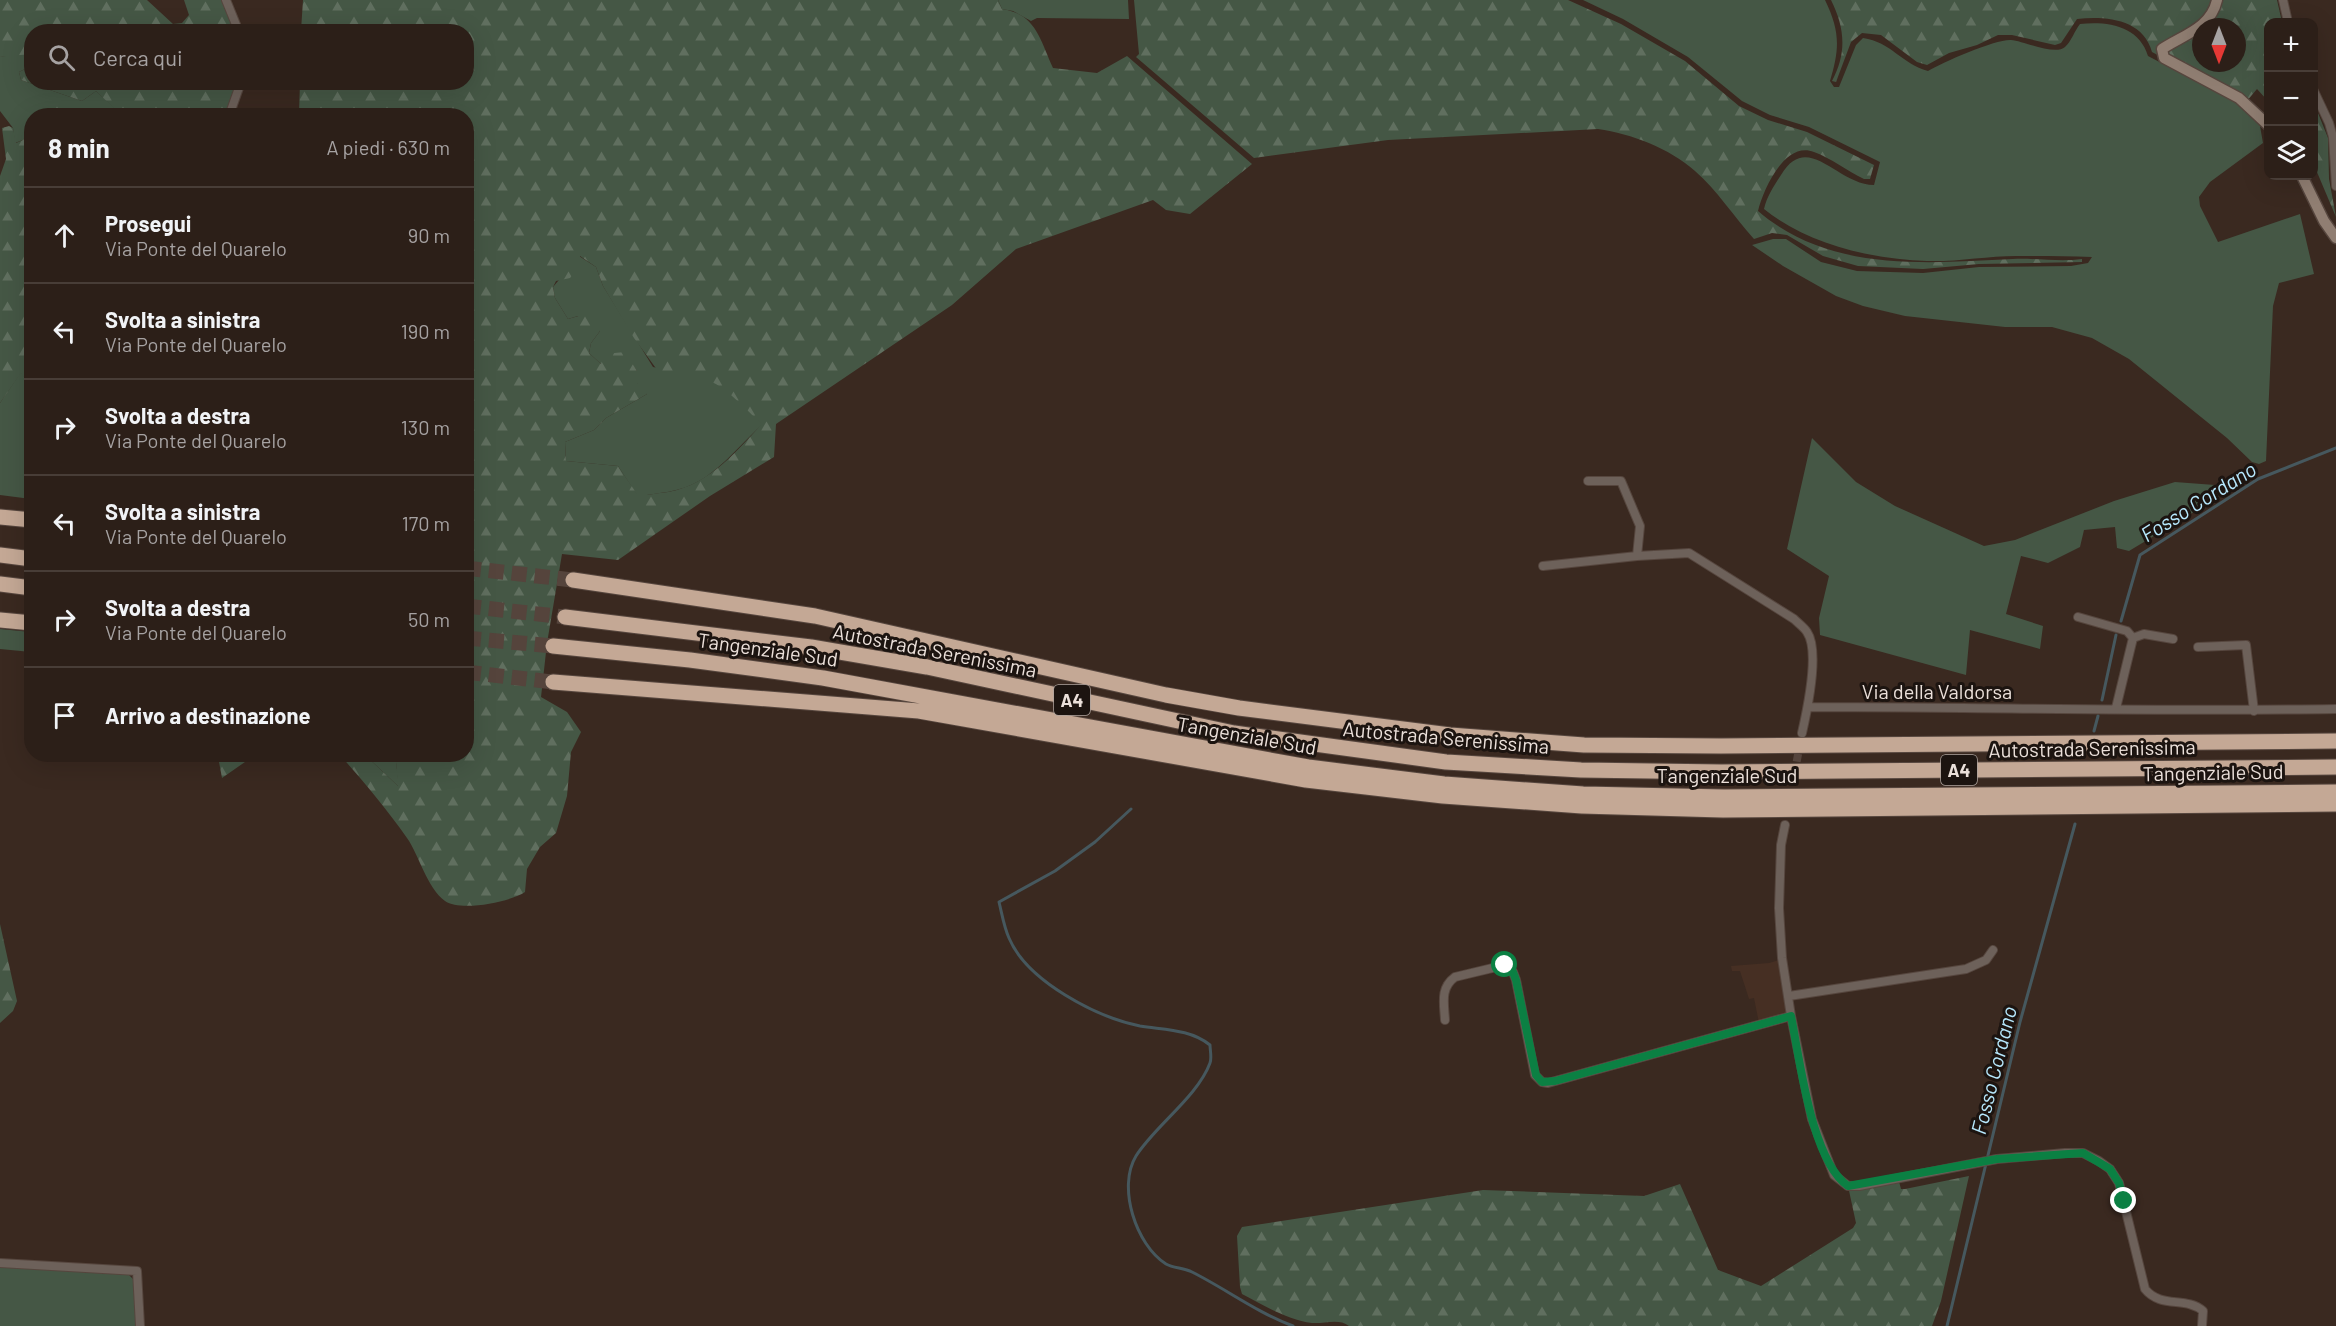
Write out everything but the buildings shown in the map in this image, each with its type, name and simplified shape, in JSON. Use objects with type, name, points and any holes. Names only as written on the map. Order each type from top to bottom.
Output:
[{"type":"highway","points":[[0,517],[24,519]]},
{"type":"highway","points":[[0,555],[24,558]]},
{"type":"highway","name":"Autostrada Serenissima","points":[[573,580],[815,616],[1228,706],[1450,735],[1584,745],[1699,746],[2336,741]]},
{"type":"highway","points":[[0,585],[24,587]]},
{"type":"highway","name":"Autostrada Serenissima","points":[[565,617],[811,647],[927,667],[1234,733],[1446,762],[1581,770],[1721,772],[2336,767]]},
{"type":"highway","points":[[0,620],[24,622]]},
{"type":"highway","name":"Tangenziale Sud","points":[[553,646],[690,660],[823,678],[1286,763],[1444,784],[1583,794],[1724,797],[2336,792]]},
{"type":"highway","name":"Tangenziale Sud","points":[[553,682],[919,711],[1019,727],[1306,780],[1443,796],[1571,806],[1723,810],[2336,804]]},
{"type":"street","points":[[226,0],[236,24]]},
{"type":"street","points":[[2217,0],[2205,23],[2162,50],[2164,58],[2240,99],[2264,121]]},
{"type":"street","points":[[2283,0],[2287,18]]},
{"type":"street","points":[[232,108],[238,90]]},
{"type":"street","points":[[2318,100],[2330,123],[2333,137],[2336,186]]},
{"type":"street","points":[[2304,180],[2324,221],[2336,238]]},
{"type":"street","points":[[1588,481],[1621,481],[1640,526],[1637,556]]},
{"type":"street","points":[[1543,566],[1689,553],[1794,619],[1808,632],[1812,647],[1808,706],[1802,734]]},
{"type":"street","points":[[2078,617],[2127,630],[2133,638]]},
{"type":"street","points":[[2133,638],[2144,634],[2174,639]]},
{"type":"street","points":[[2116,708],[2133,638]]},
{"type":"street","points":[[2198,647],[2246,645],[2254,711]]},
{"type":"street","name":"Via della Valdorsa","points":[[1808,706],[2116,708],[2195,712],[2336,709]]},
{"type":"street","points":[[1785,825],[1781,844],[1779,908],[1782,958],[1812,1119],[1823,1151],[1838,1179],[1848,1186],[1859,1186],[1997,1159],[2083,1153],[2110,1169],[2119,1183],[2145,1289],[2158,1300],[2196,1305],[2203,1311],[2202,1326]]},
{"type":"street","points":[[1788,996],[1966,969],[1986,960],[1992,950]]},
{"type":"street","points":[[1445,1020],[1444,992],[1449,982],[1455,978],[1505,965],[1513,972],[1516,980],[1536,1075],[1542,1082],[1548,1083],[1791,1016]]},
{"type":"street","points":[[0,1263],[137,1271],[140,1326]]},
{"type":"shaded area","points":[[1779,960],[1789,1015],[1759,1023],[1754,998],[1749,999],[1740,971],[1732,971],[1731,966]]},
{"type":"green space","points":[[0,0],[147,0],[173,24],[24,24],[24,55],[0,57]]},
{"type":"green space","points":[[184,0],[224,0],[234,24],[173,24],[182,23],[189,15]]},
{"type":"green space","points":[[303,0],[998,0],[1002,9],[1022,16],[1030,22],[1053,68],[1097,73],[1127,56],[1252,164],[1190,214],[1166,210],[1153,200],[1016,249],[952,305],[776,424],[774,457],[710,496],[618,560],[562,554],[547,643],[541,697],[567,712],[581,732],[571,752],[567,796],[556,833],[540,847],[527,869],[525,892],[497,902],[462,906],[445,901],[433,888],[407,838],[346,762],[372,762],[398,786],[396,762],[474,762],[474,108],[299,108],[300,90],[474,90],[474,24],[301,24]],"holes":[[[580,256],[596,267],[603,286],[634,338],[663,378],[679,375],[707,379],[729,394],[762,424],[717,469],[691,485],[676,490],[640,495],[618,466],[566,461],[565,442],[594,430],[606,418],[647,394],[645,385],[637,383],[637,371],[625,352],[604,354],[601,364],[589,353],[591,343],[600,331],[596,317],[589,313],[568,319],[555,298],[553,287],[556,281],[570,278],[578,268]]]},
{"type":"green space","points":[[998,0],[1128,0],[1129,19],[1037,18],[1031,21],[1013,11],[1002,9]]},
{"type":"green space","points":[[1134,0],[1568,0],[1621,24],[1685,61],[1739,106],[1768,120],[1807,132],[1874,165],[1870,179],[1864,179],[1814,152],[1803,150],[1794,153],[1777,169],[1770,180],[1758,211],[1786,231],[1816,245],[1880,260],[1947,262],[2082,259],[2082,262],[1979,264],[1923,269],[1858,266],[1823,256],[1787,235],[1772,233],[1754,239],[1711,187],[1674,155],[1624,134],[1598,129],[1388,140],[1254,158],[1136,57],[1139,54]]},
{"type":"green space","points":[[1583,0],[1825,0],[1834,21],[1837,40],[1836,59],[1830,81],[1834,87],[1839,87],[1856,45],[1863,38],[1889,48],[1919,68],[1928,71],[1994,43],[2011,40],[2054,50],[2067,45],[2080,24],[2111,25],[2130,32],[2138,38],[2148,56],[2238,103],[2260,126],[2263,143],[2210,182],[2199,197],[2200,206],[2218,242],[2300,214],[2314,274],[2279,283],[2273,306],[2266,461],[2259,464],[2252,462],[2227,438],[2129,359],[2092,338],[2052,327],[2005,327],[1905,316],[1863,306],[1836,296],[1783,266],[1752,245],[1773,239],[1786,239],[1821,262],[1857,271],[1923,273],[1979,267],[2071,266],[2088,263],[2092,257],[2011,256],[1939,261],[1906,260],[1841,248],[1800,232],[1764,209],[1773,187],[1791,163],[1802,158],[1813,158],[1860,183],[1874,185],[1880,162],[1809,127],[1770,115],[1742,101],[1688,57],[1623,19]]},
{"type":"green space","points":[[1831,0],[2277,0],[2281,18],[2264,18],[2264,97],[2257,89],[2246,102],[2152,52],[2141,32],[2132,26],[2100,18],[2077,19],[2061,43],[2055,45],[2012,35],[1998,35],[1977,45],[1949,53],[1927,65],[1917,62],[1881,35],[1862,33],[1851,42],[1836,82],[1832,81],[1842,50],[1839,21]]},
{"type":"green space","points":[[24,54],[24,70],[19,72],[21,80],[24,81],[24,90],[50,90],[82,101],[96,91],[114,108],[24,108],[24,139],[15,143],[13,128],[0,111],[0,57]]},
{"type":"green space","points":[[24,70],[24,81],[21,80],[19,72]]},
{"type":"green space","points":[[50,90],[237,90],[232,108],[114,108],[96,91],[82,101]]},
{"type":"green space","points":[[33,101],[41,108],[28,108],[26,106]]},
{"type":"green space","points":[[2318,113],[2328,138],[2329,179],[2336,217],[2318,174]]},
{"type":"green space","points":[[9,126],[13,128],[16,143],[24,139],[24,378],[21,373],[0,403],[0,176],[6,159],[2,128]]},
{"type":"green space","points":[[579,256],[596,267],[603,286],[653,367],[695,374],[714,381],[732,394],[763,424],[717,468],[692,484],[677,490],[637,495],[618,466],[566,461],[565,442],[594,430],[606,418],[647,394],[637,383],[637,371],[632,364],[601,364],[589,353],[591,343],[600,331],[578,316],[568,319],[555,298],[553,287]]},
{"type":"green space","points":[[21,372],[24,377],[24,498],[0,495],[0,403]]},
{"type":"green space","points":[[1812,438],[1856,482],[1895,506],[1984,546],[2015,540],[2114,501],[2175,482],[2228,486],[2227,492],[2129,551],[2117,548],[2115,527],[2084,530],[2080,547],[2048,563],[2021,556],[2006,614],[2043,626],[2040,649],[1970,630],[1966,675],[1820,635],[1819,618],[1829,576],[1787,549]]},
{"type":"green space","points":[[0,629],[24,631],[24,651],[0,649]]},
{"type":"green space","points":[[219,762],[245,762],[222,778]]},
{"type":"green space","points":[[372,762],[396,762],[399,787]]},
{"type":"green space","points":[[0,924],[17,1001],[13,1011],[0,1023]]},
{"type":"green space","points":[[1969,1176],[1941,1301],[1932,1326],[1349,1326],[1341,1322],[1312,1323],[1294,1319],[1242,1294],[1240,1287],[1237,1236],[1242,1227],[1483,1190],[1644,1196],[1680,1184],[1718,1270],[1761,1286],[1853,1228],[1856,1223],[1848,1186],[1898,1178],[1901,1189],[1905,1189]]},
{"type":"green space","points":[[0,1264],[129,1275],[135,1281],[135,1326],[0,1326]]},
{"type":"waterway","name":"Fosso Cordano","points":[[2121,621],[2140,555],[2258,479],[2336,448]]},
{"type":"waterway","name":"Fosso Cordano","points":[[2102,700],[2116,635]]},
{"type":"waterway","name":"Fosso Cordano","points":[[2094,731],[2098,716]]},
{"type":"waterway","points":[[1131,809],[1095,842],[1055,871],[999,902],[1006,929],[1018,954],[1031,969],[1065,995],[1084,1006],[1140,1026],[1185,1033],[1210,1045],[1211,1061],[1204,1075],[1136,1156],[1128,1183],[1133,1214],[1138,1230],[1146,1243],[1166,1264],[1192,1272],[1266,1314],[1293,1326]]},
{"type":"waterway","name":"Fosso Cordano","points":[[1947,1326],[2020,1022],[2075,824]]},
{"type":"tunnel","points":[[474,569],[573,580]]},
{"type":"tunnel","points":[[474,607],[565,617]]},
{"type":"tunnel","points":[[474,639],[553,646]]},
{"type":"tunnel","points":[[474,673],[553,682]]},
{"type":"tunnel","points":[[1790,797],[1800,744]]},
{"type":"route","points":[[1505,965],[1513,972],[1516,980],[1536,1075],[1542,1082],[1548,1083],[1791,1016],[1812,1119],[1834,1175],[1848,1186],[1859,1186],[1997,1159],[2083,1153],[2110,1169],[2119,1183],[2124,1201]]}]
